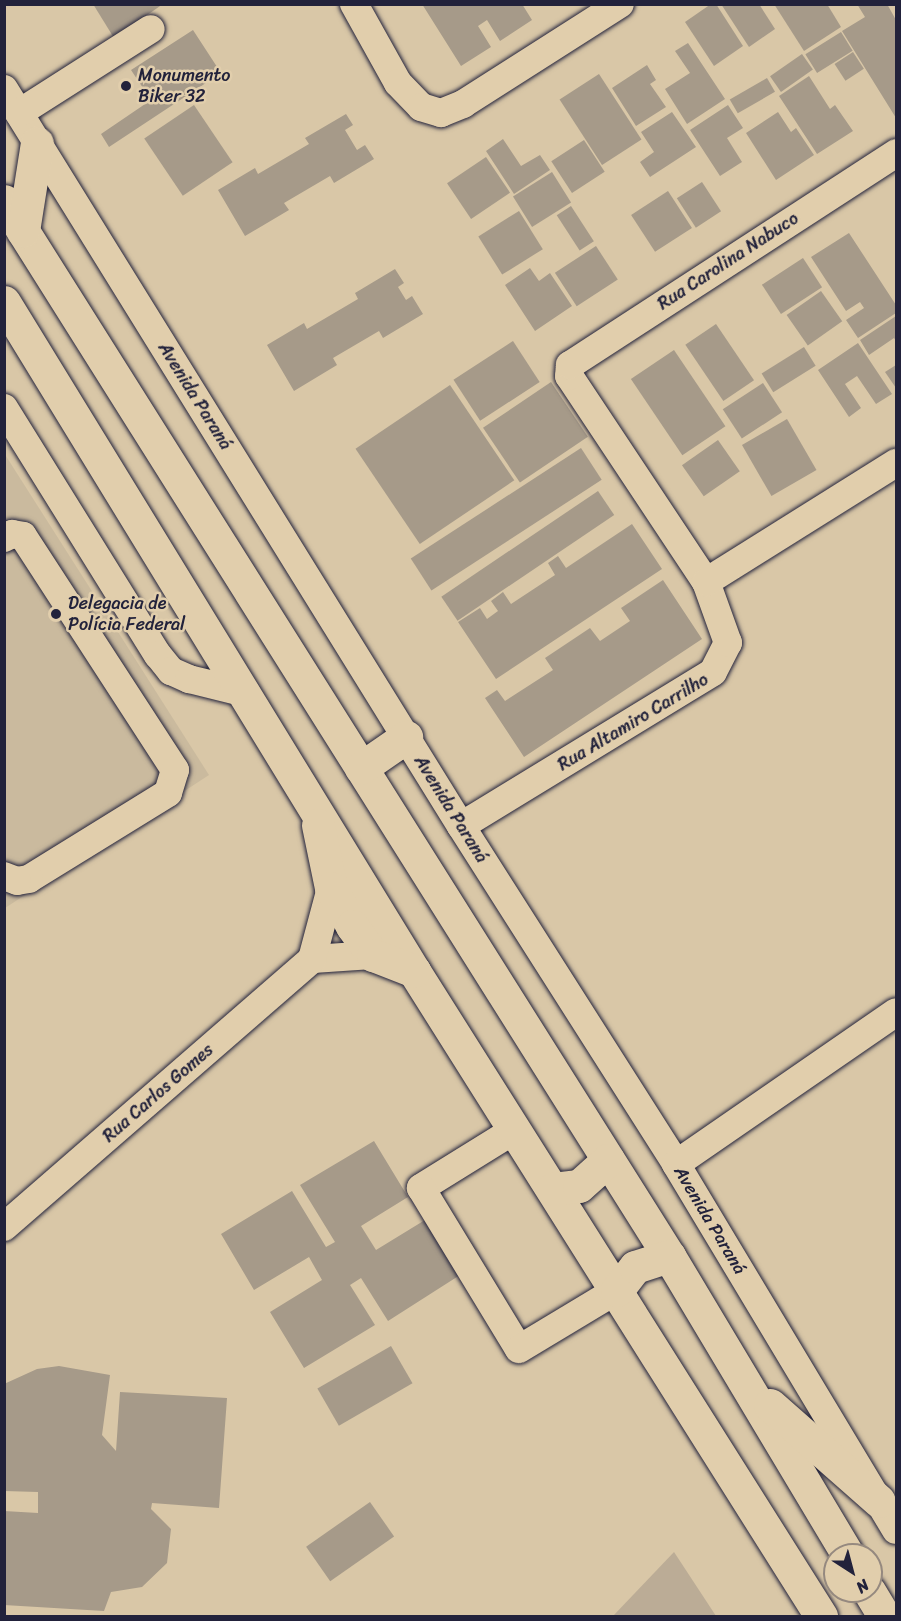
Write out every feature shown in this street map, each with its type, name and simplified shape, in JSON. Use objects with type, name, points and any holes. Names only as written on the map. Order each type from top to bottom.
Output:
[{"type":"main road","points":[[23,231],[37,143]]},
{"type":"main road","points":[[4,201],[669,1256],[841,1543]]},
{"type":"main road","points":[[4,302],[315,805],[414,971],[516,1129],[821,1617]]},
{"type":"main road","points":[[361,768],[406,737]]},
{"type":"main road","points":[[315,805],[331,888],[374,955],[414,971]]},
{"type":"main road","points":[[553,1189],[579,1186],[608,1160]]},
{"type":"main road","points":[[617,1290],[634,1267],[669,1256]]},
{"type":"main road","points":[[748,1386],[879,1501]]},
{"type":"main road","points":[[876,1603],[884,1617]]},
{"type":"street","points":[[354,4],[398,83],[421,107],[441,114],[463,104],[621,4]]},
{"type":"street","points":[[19,113],[151,29]]},
{"type":"street","name":"Avenida Paraná","points":[[4,89],[461,826],[676,1164],[897,1530]]},
{"type":"street","name":"Rua Carolina Nabuco","points":[[569,376],[570,365],[577,358],[897,153]]},
{"type":"street","name":"Rua Altamiro Carrilho","points":[[461,826],[714,672],[728,643],[706,582],[569,376]]},
{"type":"street","points":[[4,408],[158,655],[171,671],[189,679],[246,693]]},
{"type":"street","points":[[706,582],[897,463]]},
{"type":"street","points":[[4,538],[12,534],[23,536],[175,770],[174,783],[168,793],[49,866],[17,881],[4,876]]},
{"type":"street","points":[[331,888],[312,959],[374,955]]},
{"type":"street","name":"Rua Carlos Gomes","points":[[4,1227],[312,959]]},
{"type":"street","points":[[676,1164],[897,1011]]},
{"type":"street","points":[[516,1129],[421,1188],[519,1349],[617,1290]]},
{"type":"shaded area","name":"Delegacia de Polícia Federal","points":[[4,453],[209,775],[5,908],[4,908]]},
{"type":"shaded area","points":[[674,1552],[716,1616],[613,1616]]},
{"type":"building","points":[[93,4],[163,4],[114,38]]},
{"type":"building","points":[[422,4],[522,4],[532,20],[500,41],[487,20],[478,26],[491,47],[461,66]]},
{"type":"building","points":[[711,4],[716,4],[743,46],[714,66],[685,22]]},
{"type":"building","points":[[721,4],[759,4],[775,29],[749,47]]},
{"type":"building","points":[[774,4],[827,4],[841,27],[804,51]]},
{"type":"building","points":[[857,4],[887,4],[896,20],[896,118],[842,31],[865,17]]},
{"type":"building","points":[[193,30],[221,73],[109,147],[101,134],[151,100],[131,70]]},
{"type":"building","points":[[841,32],[853,51],[817,73],[805,54]]},
{"type":"building","points":[[688,43],[725,99],[687,124],[665,89],[690,73],[675,51]]},
{"type":"building","points":[[853,52],[864,69],[845,81],[835,64]]},
{"type":"building","points":[[802,54],[813,70],[781,92],[770,76]]},
{"type":"building","points":[[647,65],[656,80],[650,84],[666,107],[636,126],[612,88]]},
{"type":"building","points":[[599,74],[641,139],[602,165],[560,100]]},
{"type":"building","points":[[809,76],[830,109],[835,105],[853,131],[817,154],[779,96]]},
{"type":"building","points":[[767,78],[775,92],[738,113],[730,100]]},
{"type":"building","points":[[194,105],[233,162],[183,196],[144,139]]},
{"type":"building","points":[[728,105],[743,128],[727,138],[742,162],[720,176],[690,130]]},
{"type":"building","points":[[672,112],[696,147],[650,177],[640,162],[654,152],[641,132]]},
{"type":"building","points":[[778,112],[791,132],[796,128],[814,155],[776,180],[746,133]]},
{"type":"building","points":[[346,114],[353,125],[345,130],[357,150],[365,145],[374,159],[334,183],[330,176],[284,203],[289,210],[245,236],[218,190],[255,168],[258,174],[309,144],[305,138]]},
{"type":"building","points":[[503,139],[521,166],[540,155],[550,170],[514,194],[486,151]]},
{"type":"building","points":[[584,140],[605,172],[572,193],[551,161]]},
{"type":"building","points":[[486,157],[510,193],[471,219],[447,183]]},
{"type":"building","points":[[552,172],[571,203],[532,227],[513,196]]},
{"type":"building","points":[[702,182],[721,211],[696,228],[677,198]]},
{"type":"building","points":[[668,191],[692,228],[655,252],[631,215]]},
{"type":"building","points":[[571,206],[594,241],[580,250],[557,215]]},
{"type":"building","points":[[519,211],[543,249],[502,275],[478,236]]},
{"type":"building","points":[[849,233],[896,305],[896,313],[858,338],[846,320],[864,308],[860,302],[846,311],[811,257]]},
{"type":"building","points":[[596,246],[618,280],[577,306],[555,273]]},
{"type":"building","points":[[803,258],[822,287],[781,314],[762,285]]},
{"type":"building","points":[[530,268],[539,281],[550,273],[572,306],[535,331],[505,285]]},
{"type":"building","points":[[395,269],[404,283],[398,287],[406,300],[412,296],[423,314],[383,338],[379,331],[333,358],[337,365],[294,391],[267,345],[304,323],[307,329],[358,299],[355,293]]},
{"type":"building","points":[[821,291],[842,321],[808,345],[787,315]]},
{"type":"building","points":[[896,316],[896,341],[894,338],[869,355],[860,340]]},
{"type":"building","points":[[716,324],[754,380],[723,401],[685,345]]},
{"type":"building","points":[[513,341],[540,382],[480,421],[453,380]]},
{"type":"building","points":[[858,343],[892,394],[876,404],[857,376],[845,384],[861,408],[849,417],[818,370]]},
{"type":"building","points":[[804,347],[816,366],[773,392],[762,373]]},
{"type":"building","points":[[674,350],[725,426],[682,455],[631,379]]},
{"type":"building","points":[[896,365],[896,388],[885,372]]},
{"type":"building","points":[[551,382],[588,437],[520,483],[483,428]]},
{"type":"building","points":[[763,383],[782,412],[742,438],[723,409]]},
{"type":"building","points":[[450,385],[514,480],[420,544],[355,449]]},
{"type":"building","points":[[787,419],[816,470],[771,496],[742,445]]},
{"type":"building","points":[[718,440],[740,471],[704,496],[682,465]]},
{"type":"building","points":[[581,448],[602,480],[431,590],[411,559]]},
{"type":"building","points":[[598,491],[614,515],[458,621],[441,597]]},
{"type":"building","points":[[632,524],[662,569],[496,679],[458,622],[480,608],[487,619],[498,611],[491,601],[503,592],[511,604],[555,575],[548,563],[558,556],[566,568]]},
{"type":"building","points":[[663,580],[702,639],[524,757],[485,698],[497,690],[505,701],[553,670],[545,658],[590,628],[600,641],[630,621],[621,608]]},
{"type":"building","points":[[374,1141],[408,1197],[361,1226],[376,1250],[425,1220],[460,1275],[388,1321],[361,1278],[350,1285],[375,1325],[304,1368],[270,1312],[322,1280],[309,1257],[254,1290],[221,1234],[292,1191],[326,1247],[335,1242],[300,1185]]},
{"type":"building","points":[[391,1346],[412,1383],[339,1426],[317,1388]]},
{"type":"building","points":[[59,1366],[110,1375],[102,1435],[116,1451],[120,1392],[227,1398],[219,1508],[152,1503],[151,1509],[171,1529],[167,1563],[142,1587],[111,1592],[104,1611],[4,1605],[4,1511],[38,1513],[38,1492],[4,1491],[4,1384],[37,1369]]},
{"type":"building","points":[[370,1502],[394,1536],[330,1581],[306,1547]]},
{"type":"place","name":"Monumento Biker 32","points":[[126,86]]},
{"type":"place","name":"Delegacia de Polícia Federal","points":[[56,614]]}]
